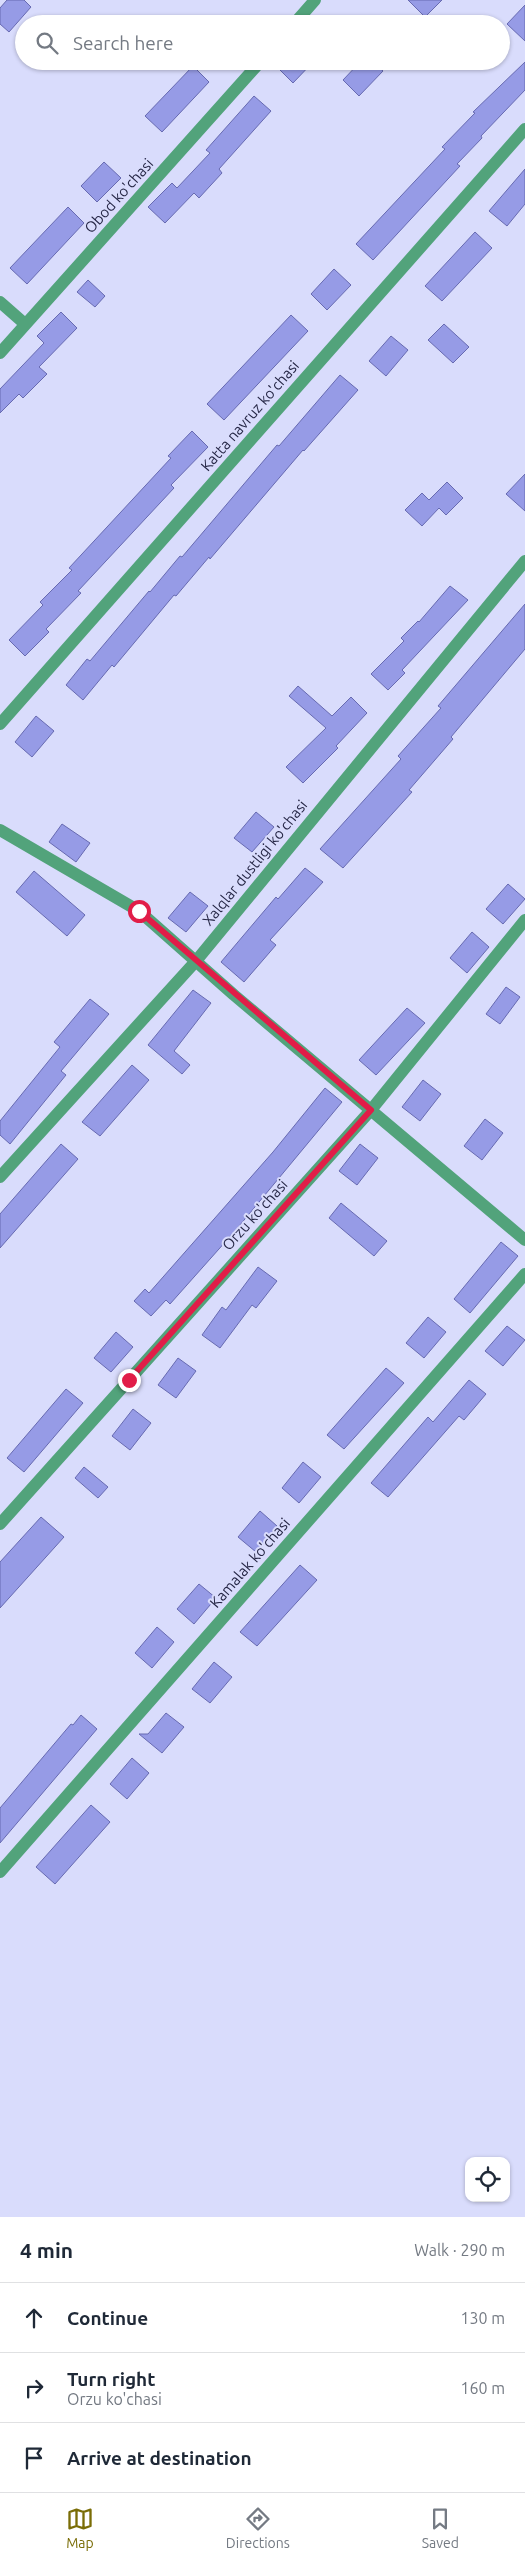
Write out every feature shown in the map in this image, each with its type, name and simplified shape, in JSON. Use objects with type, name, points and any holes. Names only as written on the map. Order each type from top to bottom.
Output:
[{"type":"street","points":[[302,15],[315,0]]},
{"type":"street","name":"Obod ko'chasi","points":[[0,352],[253,70]]},
{"type":"street","name":"Katta navruz ko'chasi","points":[[0,724],[525,129]]},
{"type":"street","points":[[0,302],[25,324]]},
{"type":"street","name":"Xalqlar dustligi ko'chasi","points":[[3,1168],[196,961],[525,561]]},
{"type":"street","points":[[0,830],[139,911],[525,1240]]},
{"type":"street","name":"Orzu ko'chasi","points":[[0,1524],[371,1110],[525,920]]},
{"type":"street","name":"Kamalak ko'chasi","points":[[0,1872],[525,1274]]},
{"type":"building","points":[[7,0],[24,0],[31,7],[24,15],[15,15],[15,25],[9,32],[0,24],[0,8]]},
{"type":"building","points":[[408,0],[442,0],[427,15],[423,15]]},
{"type":"building","points":[[525,5],[525,41],[510,27],[510,21]]},
{"type":"building","points":[[525,62],[525,90],[457,164],[460,166],[373,260],[356,244],[445,149],[442,147],[475,113],[473,112]]},
{"type":"building","points":[[189,70],[197,70],[209,82],[162,132],[145,116]]},
{"type":"building","points":[[280,70],[305,70],[293,83]]},
{"type":"building","points":[[352,70],[383,71],[359,96],[343,80]]},
{"type":"building","points":[[254,96],[271,111],[219,169],[222,173],[199,198],[194,193],[165,223],[148,207],[172,183],[177,188],[210,153],[206,150]]},
{"type":"building","points":[[104,162],[121,178],[97,202],[81,186]]},
{"type":"building","points":[[525,169],[525,204],[507,226],[489,211]]},
{"type":"building","points":[[68,207],[84,223],[27,284],[10,268]]},
{"type":"building","points":[[475,232],[492,248],[442,301],[425,286]]},
{"type":"building","points":[[334,269],[351,285],[327,310],[311,294]]},
{"type":"building","points":[[88,280],[105,296],[95,307],[77,292]]},
{"type":"building","points":[[61,312],[77,328],[39,367],[47,374],[23,398],[19,394],[0,413],[0,389],[44,343],[37,336]]},
{"type":"building","points":[[291,315],[308,331],[224,420],[207,404]]},
{"type":"building","points":[[444,324],[469,347],[453,363],[428,340]]},
{"type":"building","points":[[391,336],[408,350],[386,376],[369,361]]},
{"type":"building","points":[[340,375],[358,390],[303,450],[210,559],[209,557],[176,596],[174,595],[114,667],[112,665],[83,700],[66,685],[87,659],[90,661],[180,556],[182,557],[277,445],[279,446]]},
{"type":"building","points":[[192,431],[208,447],[171,485],[174,488],[78,591],[81,593],[46,629],[49,632],[25,656],[9,640],[43,605],[40,602],[72,570],[69,568],[171,458],[168,456]]},
{"type":"building","points":[[525,474],[525,511],[506,494]]},
{"type":"building","points":[[447,482],[463,498],[446,515],[439,508],[422,526],[405,510],[422,493],[429,500]]},
{"type":"building","points":[[450,586],[468,600],[402,670],[405,673],[388,690],[371,674],[404,641],[401,638],[419,622]]},
{"type":"building","points":[[525,604],[525,649],[451,737],[453,739],[409,790],[412,792],[343,868],[320,849],[401,759],[398,756],[441,708],[438,706]]},
{"type":"building","points":[[298,686],[332,716],[351,697],[367,713],[336,746],[338,748],[303,783],[286,767],[326,728],[289,696]]},
{"type":"building","points":[[36,716],[54,731],[32,757],[15,742]]},
{"type":"building","points":[[256,812],[274,827],[252,852],[234,838]]},
{"type":"building","points":[[62,824],[90,843],[76,862],[49,842]]},
{"type":"building","points":[[305,868],[323,882],[270,940],[276,945],[244,982],[221,962],[276,897],[278,899]]},
{"type":"building","points":[[34,871],[85,915],[67,936],[16,892]]},
{"type":"building","points":[[508,884],[525,899],[503,924],[486,909]]},
{"type":"building","points":[[190,892],[208,906],[186,932],[168,918]]},
{"type":"building","points":[[472,932],[489,947],[467,973],[450,958]]},
{"type":"building","points":[[506,987],[520,997],[500,1024],[486,1014]]},
{"type":"building","points":[[193,990],[211,1003],[174,1051],[190,1065],[182,1074],[148,1045]]},
{"type":"building","points":[[90,999],[109,1014],[61,1071],[66,1075],[10,1144],[0,1135],[0,1121],[60,1047],[54,1042]]},
{"type":"building","points":[[407,1008],[425,1023],[376,1075],[359,1060]]},
{"type":"building","points":[[132,1065],[149,1080],[100,1136],[82,1122]]},
{"type":"building","points":[[423,1080],[441,1094],[420,1121],[402,1107]]},
{"type":"building","points":[[325,1088],[342,1102],[235,1231],[170,1304],[166,1300],[151,1316],[134,1301],[145,1289],[149,1293],[273,1152]]},
{"type":"building","points":[[485,1119],[503,1133],[482,1160],[464,1146]]},
{"type":"building","points":[[61,1144],[78,1159],[0,1248],[0,1214]]},
{"type":"building","points":[[360,1144],[378,1158],[357,1185],[339,1171]]},
{"type":"building","points":[[341,1203],[387,1241],[374,1256],[329,1218]]},
{"type":"building","points":[[501,1242],[518,1256],[470,1313],[454,1299]]},
{"type":"building","points":[[258,1267],[277,1281],[256,1308],[252,1305],[220,1348],[202,1335],[222,1307],[226,1310]]},
{"type":"building","points":[[428,1317],[446,1332],[424,1358],[406,1343]]},
{"type":"building","points":[[507,1326],[525,1340],[503,1366],[485,1351]]},
{"type":"building","points":[[116,1332],[133,1347],[111,1372],[94,1358]]},
{"type":"building","points":[[178,1358],[196,1371],[176,1398],[158,1385]]},
{"type":"building","points":[[386,1368],[404,1383],[344,1449],[327,1435]]},
{"type":"building","points":[[469,1380],[486,1394],[464,1420],[459,1416],[388,1497],[371,1483],[428,1417],[433,1422]]},
{"type":"building","points":[[66,1389],[83,1403],[24,1472],[7,1458]]},
{"type":"building","points":[[133,1409],[151,1423],[130,1450],[112,1436]]},
{"type":"building","points":[[303,1462],[321,1477],[299,1503],[282,1488]]},
{"type":"building","points":[[84,1467],[108,1487],[98,1498],[75,1478]]},
{"type":"building","points":[[260,1511],[277,1526],[256,1552],[238,1537]]},
{"type":"building","points":[[41,1517],[64,1537],[0,1608],[0,1562]]},
{"type":"building","points":[[300,1565],[317,1580],[257,1646],[240,1632]]},
{"type":"building","points":[[199,1584],[216,1598],[194,1624],[177,1609]]},
{"type":"building","points":[[157,1627],[174,1642],[152,1668],[135,1653]]},
{"type":"building","points":[[214,1662],[232,1677],[210,1703],[192,1689]]},
{"type":"building","points":[[166,1713],[184,1727],[162,1753],[139,1734],[148,1734]]},
{"type":"building","points":[[81,1715],[97,1729],[0,1843],[0,1808],[71,1724],[73,1725]]},
{"type":"building","points":[[132,1758],[149,1773],[127,1799],[110,1784]]},
{"type":"building","points":[[91,1805],[110,1822],[55,1884],[36,1867]]},
{"type":"route","points":[[129,1380],[371,1110],[234,995],[139,911]]}]
